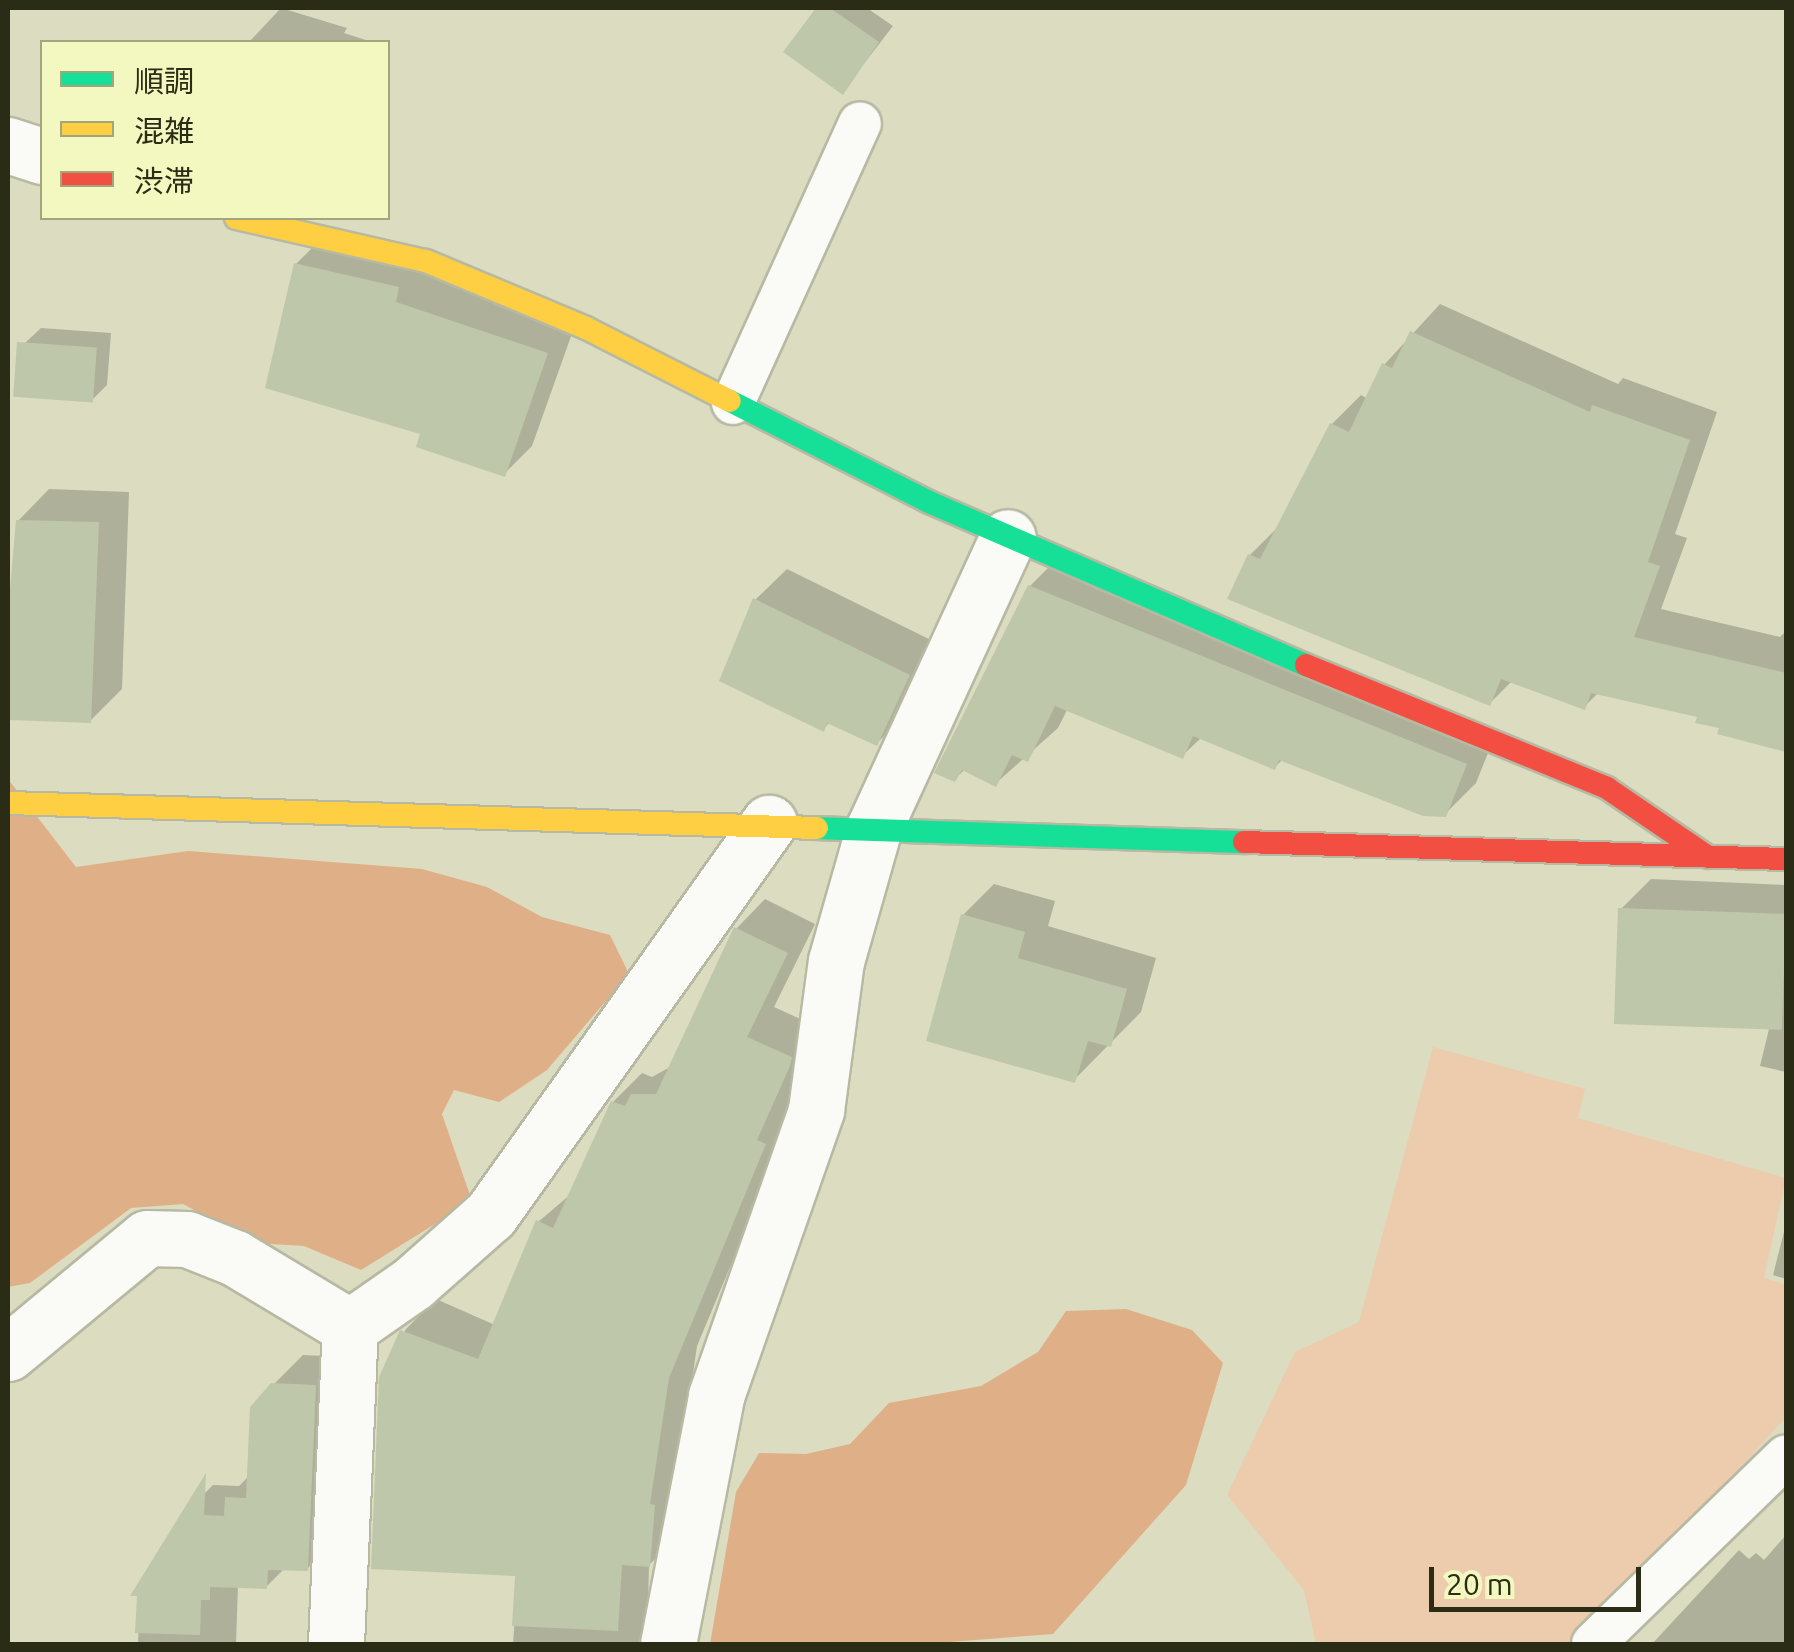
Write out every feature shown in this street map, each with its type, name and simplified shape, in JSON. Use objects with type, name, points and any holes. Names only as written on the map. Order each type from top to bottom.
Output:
[{"type":"street","points":[[8,145],[40,155]]},
{"type":"street","points":[[245,220],[426,261],[586,328],[732,404],[1008,537],[1607,788],[1708,857]]},
{"type":"street","points":[[668,1644],[716,1396],[816,1110],[836,961],[874,828],[1008,537]]},
{"type":"street","points":[[8,804],[769,823],[1786,859]]},
{"type":"street","points":[[350,1326],[413,1283],[491,1214],[769,823]]},
{"type":"street","points":[[8,1352],[147,1238],[187,1239],[235,1258],[350,1326]]},
{"type":"street","points":[[336,1644],[350,1326]]},
{"type":"lane","points":[[732,404],[860,123]]},
{"type":"lane","points":[[1593,1644],[1786,1456]]},
{"type":"shaded area","points":[[8,779],[76,867],[188,851],[422,869],[487,887],[542,917],[610,935],[629,974],[547,1070],[499,1102],[454,1090],[442,1114],[472,1201],[361,1270],[304,1246],[255,1243],[183,1204],[131,1208],[30,1283],[8,1287]]},
{"type":"shaded area","points":[[1433,1047],[1585,1089],[1578,1118],[1786,1178],[1764,1278],[1786,1285],[1786,1417],[1579,1644],[1316,1644],[1304,1590],[1227,1495],[1295,1352],[1359,1322]]},
{"type":"shaded area","points":[[1126,1309],[1192,1330],[1223,1363],[1186,1485],[1053,1634],[923,1644],[710,1644],[736,1492],[759,1453],[806,1454],[850,1444],[889,1403],[981,1386],[1038,1352],[1066,1311]]},
{"type":"building","points":[[816,8],[830,8],[879,42],[843,95],[783,52]]},
{"type":"building","points":[[294,263],[399,287],[396,302],[548,353],[505,477],[416,447],[420,434],[265,388]]},
{"type":"building","points":[[1410,331],[1590,412],[1592,405],[1690,440],[1648,562],[1660,566],[1634,637],[1786,673],[1786,752],[1717,734],[1719,728],[1695,723],[1697,717],[1591,693],[1585,710],[1501,679],[1490,706],[1227,599],[1248,554],[1260,559],[1330,423],[1349,432],[1382,363],[1392,368]]},
{"type":"building","points":[[17,342],[97,348],[93,402],[13,397]]},
{"type":"building","points":[[16,520],[99,522],[91,723],[10,720],[8,612]]},
{"type":"building","points":[[1028,585],[1467,764],[1446,817],[1423,816],[1279,760],[1275,770],[1193,736],[1183,759],[1055,706],[1028,762],[1012,755],[996,787],[962,770],[955,782],[934,773]]},
{"type":"building","points":[[753,598],[910,675],[877,746],[827,723],[824,732],[719,681]]},
{"type":"building","points":[[1618,908],[1786,914],[1782,1030],[1614,1024]]},
{"type":"building","points":[[961,914],[1025,932],[1018,958],[1127,989],[1111,1047],[1088,1041],[1075,1083],[926,1041]]},
{"type":"building","points":[[734,927],[788,953],[747,1037],[792,1057],[757,1140],[766,1144],[669,1378],[650,1504],[655,1505],[650,1567],[622,1565],[618,1631],[512,1626],[515,1576],[371,1569],[379,1377],[400,1330],[478,1359],[536,1220],[553,1228],[611,1101],[625,1106],[631,1094],[656,1094]]},
{"type":"building","points":[[271,1383],[316,1385],[308,1571],[268,1570],[267,1589],[210,1587],[210,1600],[201,1600],[200,1635],[135,1633],[137,1596],[130,1596],[206,1473],[204,1515],[224,1516],[225,1497],[246,1498],[250,1407]]},
{"type":"traffic: fast","points":[[730,401],[929,502],[1306,665]]},
{"type":"traffic: fast","points":[[817,828],[1244,842]]},
{"type":"traffic: slow","points":[[245,220],[426,261],[586,328],[730,401]]},
{"type":"traffic: slow","points":[[8,803],[817,828]]},
{"type":"traffic: jam","points":[[1306,665],[1607,788],[1708,857]]},
{"type":"traffic: jam","points":[[1244,842],[1786,859]]}]
